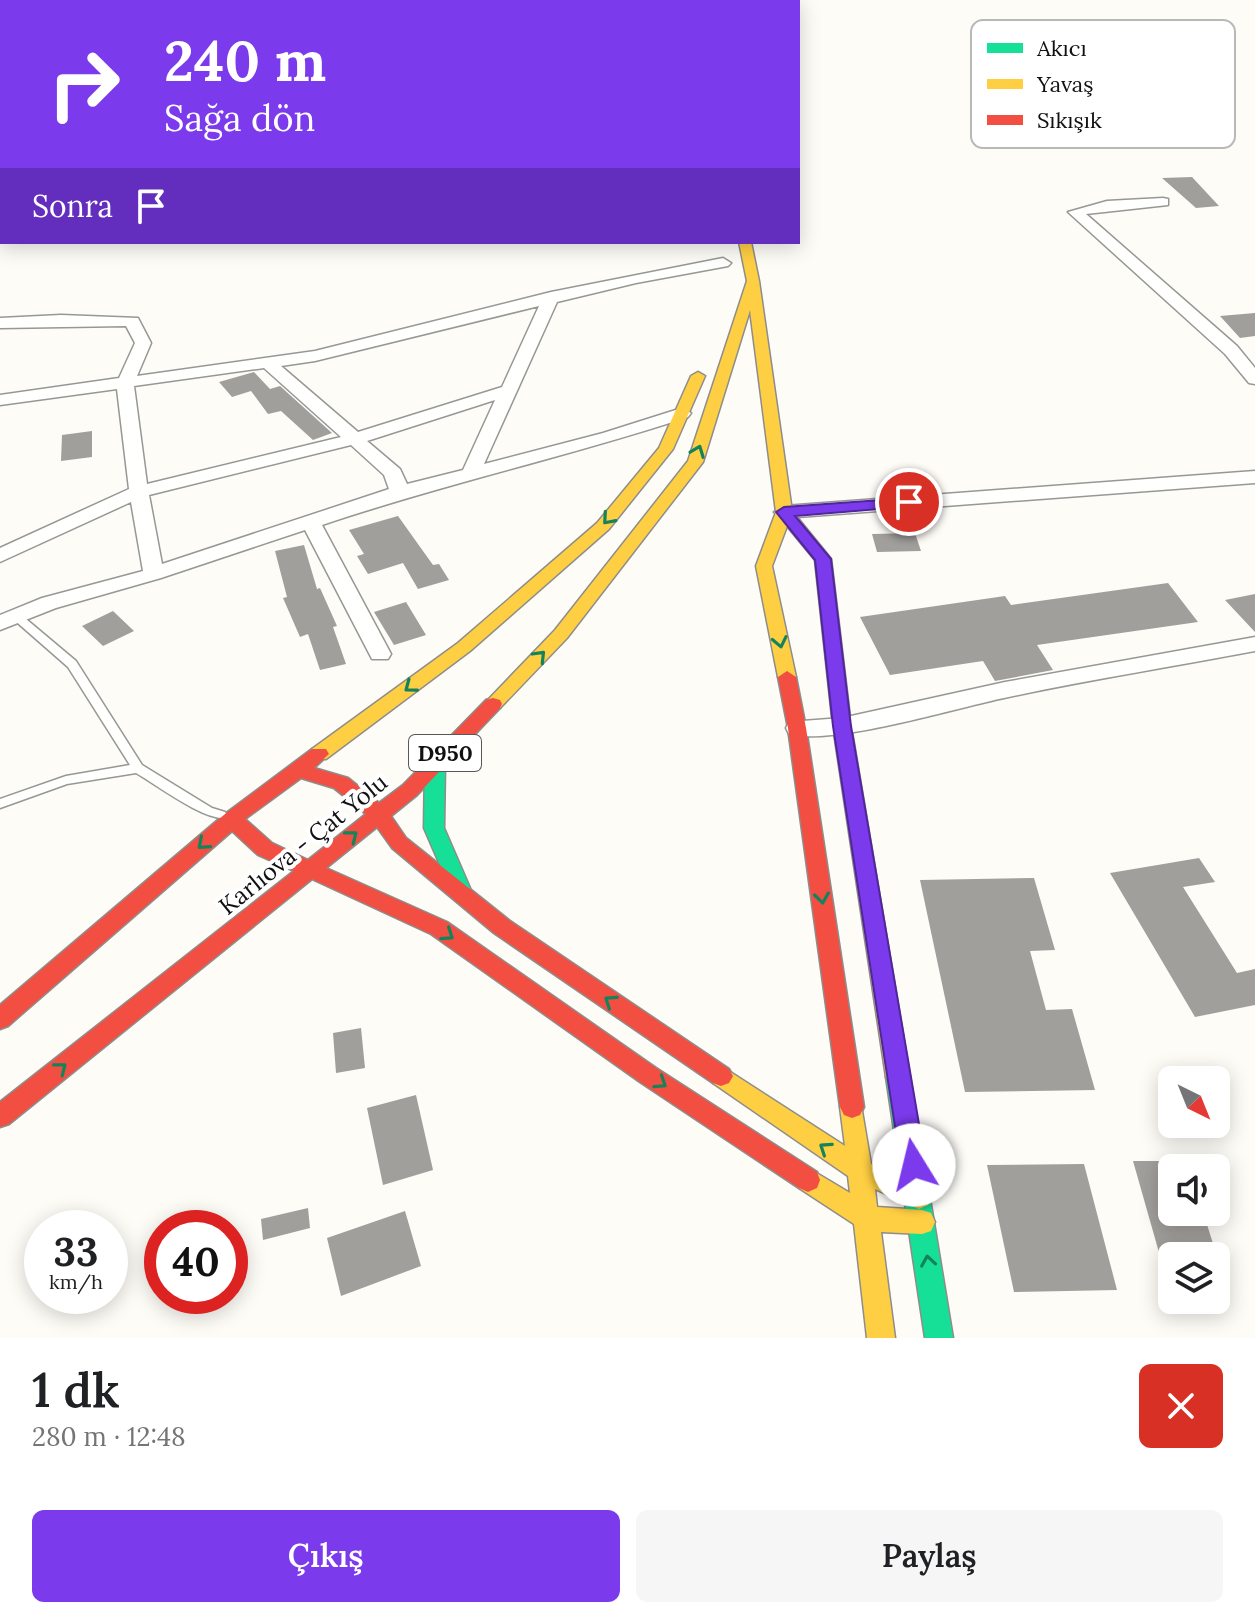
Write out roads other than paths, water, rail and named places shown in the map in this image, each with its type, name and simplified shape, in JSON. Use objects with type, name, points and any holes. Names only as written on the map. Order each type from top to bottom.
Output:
[{"type":"main road","points":[[719,244],[724,270]]},
{"type":"main road","name":"D950","points":[[745,244],[753,281]]},
{"type":"main road","points":[[753,281],[784,512],[764,566],[797,728],[868,1219],[881,1338]]},
{"type":"main road","name":"Karlıova - Çat Yolu","points":[[0,1116],[379,814],[435,764],[561,634],[695,462],[753,281]]},
{"type":"main road","points":[[0,1019],[232,819],[464,647],[603,526],[666,449],[706,356]]},
{"type":"main road","points":[[784,512],[823,559],[842,726],[939,1338]]},
{"type":"main road","points":[[435,764],[434,828],[464,896]]},
{"type":"main road","points":[[299,770],[341,783],[379,814],[399,843],[502,927],[861,1171],[919,1197]]},
{"type":"main road","points":[[232,819],[265,849],[439,928],[648,1075],[868,1219],[922,1222]]},
{"type":"main road","points":[[358,909],[405,913]]},
{"type":"main road","points":[[233,931],[285,914]]},
{"type":"street","points":[[1163,202],[1107,205],[1075,212],[1231,350],[1255,379]]},
{"type":"street","points":[[0,400],[315,356],[636,278],[724,270]]},
{"type":"street","points":[[471,473],[551,297]]},
{"type":"street","points":[[0,323],[132,321],[143,343],[125,384],[138,492],[154,574]]},
{"type":"street","points":[[1231,350],[1255,349]]},
{"type":"street","points":[[268,363],[393,473],[400,492]]},
{"type":"street","points":[[0,556],[138,492],[355,439],[509,390]]},
{"type":"street","points":[[5,615],[154,574],[400,492],[609,437],[682,413]]},
{"type":"street","points":[[784,512],[1255,477]]},
{"type":"street","points":[[311,523],[380,654]]},
{"type":"street","points":[[797,728],[842,726],[1005,690],[1255,644]]},
{"type":"lane","points":[[5,615],[72,664],[138,768],[208,811],[232,819]]},
{"type":"lane","points":[[0,804],[66,780],[138,768]]}]
